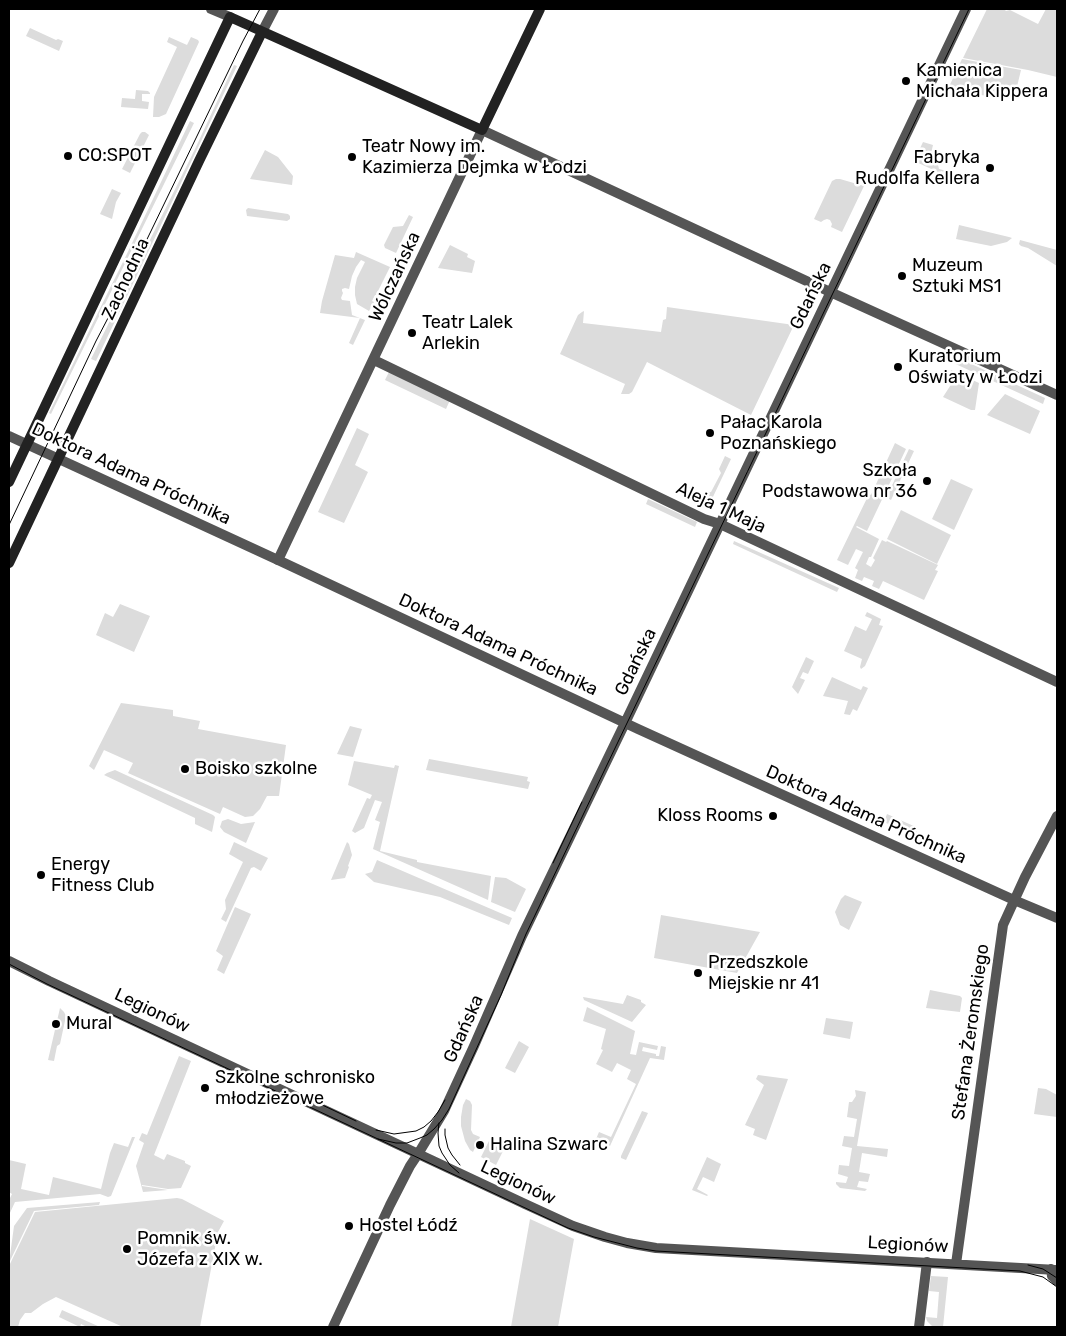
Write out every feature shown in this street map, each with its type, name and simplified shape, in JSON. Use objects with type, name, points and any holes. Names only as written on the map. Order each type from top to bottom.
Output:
[{"type":"main road","name":"Wólczańska","points":[[482,130],[540,9]]},
{"type":"main road","points":[[232,13],[262,32],[482,130]]},
{"type":"main road","name":"Zachodnia","points":[[9,482],[232,13]]},
{"type":"main road","name":"Zachodnia","points":[[9,563],[262,32]]},
{"type":"street","points":[[211,9],[232,13]]},
{"type":"street","name":"Zachodnia","points":[[262,32],[274,9]]},
{"type":"street","name":"Gdańska","points":[[333,1327],[410,1166],[444,1111],[522,936],[966,9]]},
{"type":"street","points":[[482,130],[831,292],[1057,394]]},
{"type":"street","name":"Wólczańska","points":[[278,560],[482,130]]},
{"type":"street","name":"Aleja 1 Maja","points":[[374,360],[704,519],[720,524],[1057,682]]},
{"type":"street","name":"Doktora Adama Próchnika","points":[[9,436],[625,723],[1057,918]]},
{"type":"street","name":"Stefana Żeromskiego","points":[[956,1264],[1000,938],[1003,925],[1014,900],[1057,816]]},
{"type":"street","name":"Legionów","points":[[9,961],[418,1154],[573,1226],[595,1234],[656,1248],[1054,1269]]},
{"type":"street","points":[[919,1327],[927,1262]]},
{"type":"street","points":[[1054,1269],[1052,1276],[1057,1281]]},
{"type":"shaded area","points":[[987,9],[1010,10],[1038,24],[1046,9],[1057,9],[1057,77],[963,58]]},
{"type":"shaded area","points":[[30,28],[56,40],[63,41],[59,51],[26,36]]},
{"type":"shaded area","points":[[169,37],[187,45],[191,37],[199,42],[166,114],[153,117],[154,97],[177,47],[167,42]]},
{"type":"shaded area","points":[[962,59],[1021,70],[1014,99],[947,91]]},
{"type":"shaded area","points":[[234,65],[237,66],[96,361],[91,359],[195,149]]},
{"type":"shaded area","points":[[136,90],[148,91],[150,93],[142,94],[142,101],[149,102],[148,109],[121,107],[122,98],[135,99]]},
{"type":"shaded area","points":[[190,121],[194,123],[51,414],[49,413]]},
{"type":"shaded area","points":[[142,132],[149,135],[130,173],[122,169]]},
{"type":"shaded area","points":[[923,142],[933,145],[929,162],[938,165],[939,169],[963,175],[963,177],[941,171],[940,173],[914,161]]},
{"type":"shaded area","points":[[265,150],[278,157],[293,176],[292,185],[250,179]]},
{"type":"shaded area","points":[[836,179],[864,186],[842,232],[831,227],[830,220],[827,219],[821,222],[814,219],[832,181]]},
{"type":"shaded area","points":[[112,189],[121,193],[116,202],[112,219],[100,214]]},
{"type":"shaded area","points":[[248,208],[288,214],[290,219],[287,221],[247,216],[246,210]]},
{"type":"shaded area","points":[[409,215],[413,217],[396,253],[385,248],[384,245],[393,227],[403,226]]},
{"type":"shaded area","points":[[959,225],[1012,238],[1007,242],[991,246],[956,239]]},
{"type":"shaded area","points":[[1020,240],[1057,250],[1057,266],[1028,248],[1021,246],[1019,244]]},
{"type":"shaded area","points":[[450,245],[468,254],[467,257],[475,261],[472,273],[438,268]]},
{"type":"shaded area","points":[[356,252],[390,267],[372,301],[374,302],[369,311],[357,304],[355,295],[357,278],[365,262],[361,260],[352,276],[349,289],[342,289],[341,298],[342,300],[350,301],[352,315],[360,318],[320,313],[335,255],[354,258]]},
{"type":"shaded area","points":[[667,307],[794,325],[751,415],[647,362],[632,392],[621,394],[625,384],[560,354],[578,315],[584,311],[583,323],[661,332],[663,320],[666,319]]},
{"type":"shaded area","points":[[360,318],[365,320],[353,345],[349,343]]},
{"type":"shaded area","points":[[952,355],[1045,398],[1043,404],[949,361]]},
{"type":"shaded area","points":[[951,370],[979,383],[975,410],[971,410],[943,397],[952,383]]},
{"type":"shaded area","points":[[389,372],[450,400],[446,409],[385,380]]},
{"type":"shaded area","points":[[1005,394],[1040,411],[1030,434],[987,415]]},
{"type":"shaded area","points":[[357,428],[369,434],[355,465],[368,472],[344,523],[318,512]]},
{"type":"shaded area","points":[[895,443],[906,449],[867,531],[856,527],[879,539],[866,564],[871,567],[875,560],[873,558],[882,540],[938,565],[935,570],[938,571],[924,600],[883,581],[879,589],[872,586],[874,581],[864,577],[862,581],[855,578],[858,570],[855,568],[863,552],[856,549],[848,565],[837,560],[869,494],[871,495]]},
{"type":"shaded area","points":[[909,449],[914,451],[891,500],[888,494]]},
{"type":"shaded area","points":[[725,456],[731,459],[711,501],[694,493],[689,487],[694,488],[701,494],[711,492],[721,473],[719,469]]},
{"type":"shaded area","points":[[951,479],[973,489],[954,530],[932,519]]},
{"type":"shaded area","points":[[648,499],[697,522],[695,527],[646,504]]},
{"type":"shaded area","points":[[901,510],[951,535],[937,564],[887,539]]},
{"type":"shaded area","points":[[734,541],[839,588],[837,592],[733,544]]},
{"type":"shaded area","points":[[120,604],[150,616],[134,652],[96,635],[105,613],[113,617]]},
{"type":"shaded area","points":[[867,612],[881,619],[879,625],[883,626],[865,666],[861,669],[862,659],[844,651],[855,626],[866,631],[872,619],[865,616]]},
{"type":"shaded area","points":[[806,657],[814,661],[808,674],[803,672],[800,678],[805,680],[798,694],[792,687]]},
{"type":"shaded area","points":[[832,677],[861,690],[863,686],[868,688],[857,711],[853,709],[850,715],[844,714],[848,701],[823,696]]},
{"type":"shaded area","points":[[121,703],[173,710],[173,716],[200,721],[198,729],[286,745],[279,796],[267,796],[260,809],[253,816],[245,817],[223,807],[220,814],[128,773],[133,763],[104,750],[94,770],[89,766]]},
{"type":"shaded area","points":[[350,726],[362,729],[353,757],[337,754]]},
{"type":"shaded area","points":[[429,759],[528,777],[527,781],[530,782],[528,789],[426,770]]},
{"type":"shaded area","points":[[354,761],[394,768],[395,765],[399,766],[380,851],[417,860],[417,862],[491,876],[488,900],[373,849],[380,822],[375,820],[382,802],[375,800],[364,828],[355,833],[352,831],[367,798],[370,799],[372,795],[348,785]]},
{"type":"shaded area","points":[[115,770],[213,815],[215,817],[212,832],[195,824],[195,818],[104,775]]},
{"type":"shaded area","points":[[887,814],[918,828],[915,836],[884,822]]},
{"type":"shaded area","points":[[228,819],[241,824],[255,822],[246,843],[224,832],[220,827],[222,821]]},
{"type":"shaded area","points":[[234,842],[268,858],[261,871],[254,867],[251,868],[226,922],[221,919],[226,909],[225,900],[243,862],[229,854]]},
{"type":"shaded area","points":[[347,842],[352,855],[345,878],[331,880]]},
{"type":"shaded area","points":[[377,860],[512,918],[509,925],[440,897],[374,882],[365,874],[372,872]]},
{"type":"shaded area","points":[[495,877],[506,878],[526,889],[515,912],[491,902]]},
{"type":"shaded area","points":[[845,895],[862,902],[849,930],[840,925],[835,912]]},
{"type":"shaded area","points":[[235,907],[251,914],[224,974],[217,970],[223,956],[216,951]]},
{"type":"shaded area","points":[[661,915],[760,932],[737,973],[654,958]]},
{"type":"shaded area","points":[[930,990],[960,996],[962,998],[960,1012],[926,1008]]},
{"type":"shaded area","points":[[627,995],[641,1000],[646,1005],[632,1022],[584,1000],[583,997],[623,1004]]},
{"type":"shaded area","points":[[587,1007],[635,1031],[630,1054],[636,1055],[639,1042],[658,1046],[657,1050],[643,1047],[642,1051],[656,1054],[656,1056],[659,1056],[661,1046],[666,1047],[664,1060],[650,1058],[610,1146],[596,1139],[599,1132],[611,1137],[636,1084],[627,1079],[631,1070],[617,1063],[612,1072],[596,1064],[603,1050],[601,1049],[606,1029],[583,1021]]},
{"type":"shaded area","points":[[60,1008],[66,1016],[60,1044],[57,1046],[54,1061],[48,1060]]},
{"type":"shaded area","points":[[826,1018],[853,1022],[850,1039],[823,1034]]},
{"type":"shaded area","points":[[519,1041],[529,1047],[515,1073],[505,1068]]},
{"type":"shaded area","points":[[179,1056],[191,1061],[154,1155],[164,1160],[167,1154],[185,1161],[185,1163],[191,1166],[181,1188],[168,1189],[142,1185],[168,1190],[143,1192],[136,1166],[144,1143],[139,1140],[142,1133],[147,1135]]},
{"type":"shaded area","points":[[758,1075],[788,1079],[766,1140],[753,1135],[755,1129],[745,1125],[764,1085],[756,1079]]},
{"type":"shaded area","points":[[1038,1088],[1046,1089],[1057,1095],[1057,1117],[1034,1114]]},
{"type":"shaded area","points":[[855,1090],[866,1092],[857,1146],[888,1149],[887,1157],[862,1153],[859,1172],[870,1174],[868,1182],[859,1181],[857,1187],[867,1189],[865,1191],[840,1188],[836,1184],[836,1182],[846,1183],[848,1177],[838,1174],[839,1165],[849,1166],[852,1148],[842,1146],[844,1136],[854,1137],[857,1119],[847,1117],[849,1102],[852,1102],[856,1096]]},
{"type":"shaded area","points":[[466,1099],[472,1105],[471,1130],[473,1134],[480,1137],[473,1152],[465,1141],[461,1126],[463,1105]]},
{"type":"shaded area","points":[[642,1111],[648,1113],[626,1160],[621,1158],[621,1156]]},
{"type":"shaded area","points":[[132,1137],[135,1137],[111,1196],[108,1197],[100,1194],[15,1202],[9,1215],[9,1200],[12,1194],[9,1192],[9,1160],[26,1164],[21,1189],[49,1195],[53,1177],[101,1189],[114,1143],[128,1147]]},
{"type":"shaded area","points":[[489,1141],[504,1149],[496,1165],[481,1157]]},
{"type":"shaded area","points":[[707,1157],[721,1164],[714,1182],[703,1177],[697,1189],[707,1196],[692,1190]]},
{"type":"shaded area","points":[[177,1198],[224,1221],[218,1232],[200,1327],[123,1327],[56,1297],[31,1313],[25,1313],[18,1327],[9,1327],[9,1266],[35,1212]]},
{"type":"shaded area","points":[[100,1202],[99,1205],[34,1211],[9,1263],[14,1226],[27,1208]]},
{"type":"shaded area","points":[[530,1219],[574,1239],[558,1327],[511,1327]]},
{"type":"shaded area","points":[[931,1276],[948,1277],[943,1327],[932,1326],[926,1317],[937,1318],[939,1292],[929,1291]]},
{"type":"shaded area","points":[[62,1310],[100,1327],[87,1327],[81,1324],[80,1327],[59,1317]]},
{"type":"tram line","points":[[9,525],[96,341],[260,9]]},
{"type":"tram line","points":[[378,1139],[396,1143],[407,1143],[420,1138],[434,1129],[449,1109],[501,995],[526,934],[969,9]]},
{"type":"tram line","points":[[553,863],[582,802]]},
{"type":"tram line","points":[[9,964],[47,984],[568,1228],[594,1237],[656,1251],[1020,1271],[1043,1277],[1057,1287]]},
{"type":"tram line","points":[[376,1130],[394,1134],[416,1131],[431,1121],[445,1100]]},
{"type":"tram line","points":[[316,1102],[356,1121]]},
{"type":"tram line","points":[[439,1123],[439,1146],[450,1165],[459,1173]]},
{"type":"tram line","points":[[445,1129],[448,1148],[460,1165]]},
{"type":"tram line","points":[[1028,1265],[1043,1269],[1057,1278]]},
{"type":"place","name":"Kamienica Michała Kippera","points":[[906,81]]},
{"type":"place","name":"CO:SPOT","points":[[68,156]]},
{"type":"place","name":"Teatr Nowy im. Kazimierza Dejmka w Łodzi","points":[[352,157]]},
{"type":"place","name":"Fabryka Rudolfa Kellera","points":[[990,168]]},
{"type":"place","name":"Muzeum Sztuki MS1","points":[[902,276]]},
{"type":"place","name":"Teatr Lalek Arlekin","points":[[412,333]]},
{"type":"place","name":"Kuratorium Oświaty w Łodzi","points":[[898,367]]},
{"type":"place","name":"Pałac Karola Poznańskiego","points":[[710,433]]},
{"type":"place","name":"Szkoła Podstawowa nr 36","points":[[927,481]]},
{"type":"place","name":"Boisko szkolne","points":[[185,769]]},
{"type":"place","name":"Kloss Rooms","points":[[773,816]]},
{"type":"place","name":"Energy Fitness Club","points":[[41,875]]},
{"type":"place","name":"Przedszkole Miejskie nr 41","points":[[698,973]]},
{"type":"place","name":"Mural","points":[[56,1024]]},
{"type":"place","name":"Szkolne schronisko młodzieżowe","points":[[205,1088]]},
{"type":"place","name":"Halina Szwarc","points":[[480,1145]]},
{"type":"place","name":"Hostel Łódź","points":[[349,1226]]},
{"type":"place","name":"Pomnik św. Józefa z XIX w.","points":[[127,1249]]}]
